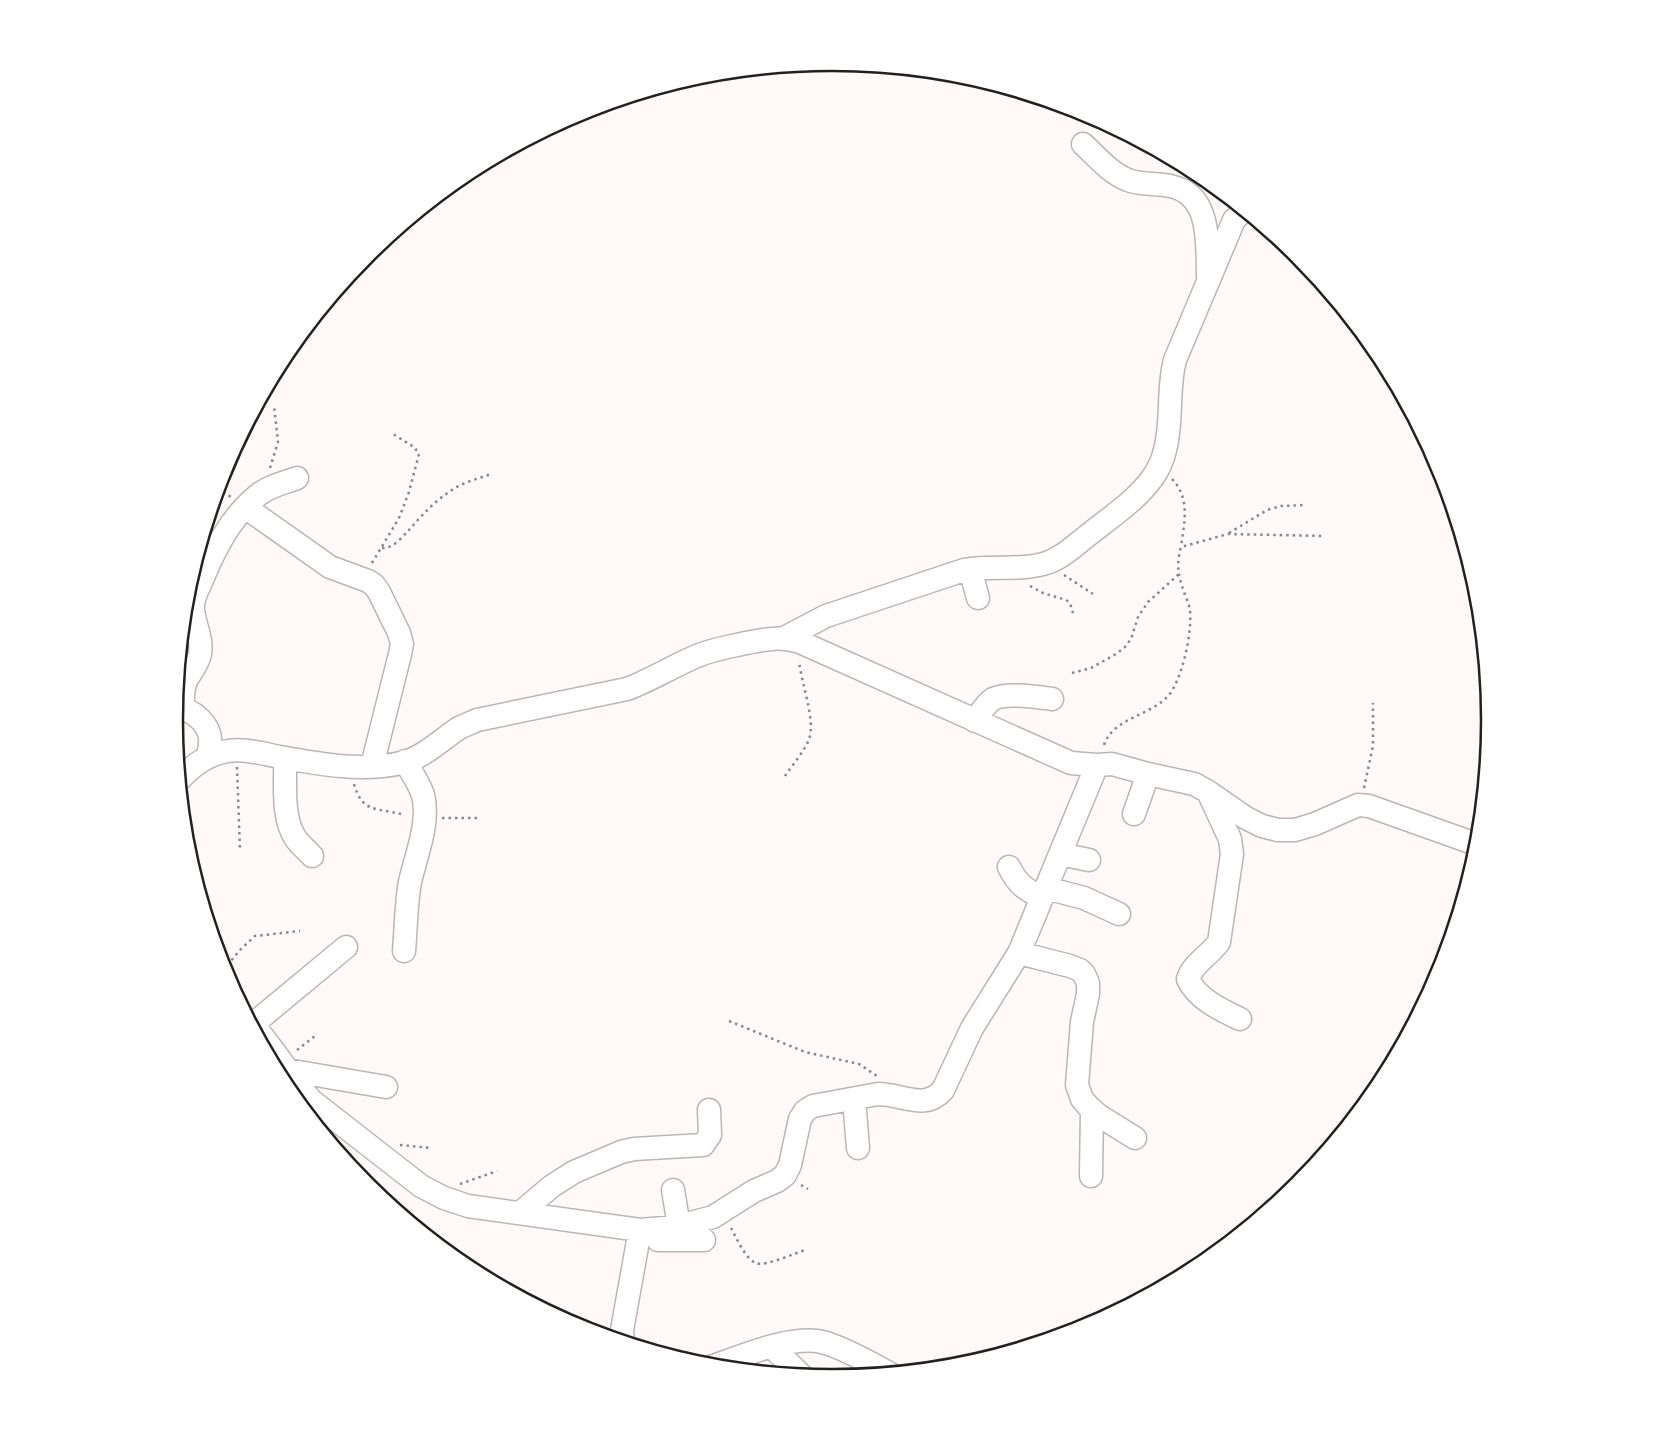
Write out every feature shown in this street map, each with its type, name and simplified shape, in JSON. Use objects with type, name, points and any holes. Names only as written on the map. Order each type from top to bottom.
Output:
[{"type":"street","points":[[1083,144],[1110,170],[1130,181],[1172,186],[1186,192],[1194,200],[1201,212],[1206,228],[1208,282]]},
{"type":"street","points":[[792,640],[826,616],[970,569],[1030,567],[1046,563],[1062,556],[1132,501],[1153,477],[1165,453],[1170,430],[1171,375],[1175,360],[1234,220],[1239,215]]},
{"type":"street","points":[[184,689],[200,657],[201,646],[193,608],[195,597],[214,551],[252,500],[271,488],[297,478]]},
{"type":"street","points":[[252,500],[330,567],[374,586],[379,592],[399,634],[402,644],[400,654],[372,766]]},
{"type":"street","points":[[970,569],[978,598]]},
{"type":"street","points":[[185,773],[208,756],[229,750],[248,751],[326,765],[372,766],[405,761],[418,756],[461,727],[477,720],[627,689],[716,649],[769,639],[792,640],[1071,763],[1112,764],[1194,784],[1246,818],[1262,826],[1278,830],[1296,830],[1316,824],[1358,805],[1370,806],[1470,842]]},
{"type":"street","points":[[975,721],[986,705],[993,699],[1015,696],[1052,699]]},
{"type":"street","points":[[183,709],[194,713],[204,723],[209,734],[208,756]]},
{"type":"street","points":[[285,758],[286,811],[291,830],[297,840],[312,856]]},
{"type":"street","points":[[404,951],[410,884],[424,818],[423,796],[405,761]]},
{"type":"street","points":[[622,1335],[644,1238],[659,1229],[713,1217],[754,1191],[777,1181],[785,1174],[790,1165],[800,1119],[805,1111],[813,1106],[887,1094],[924,1102],[934,1099],[943,1090],[979,1016],[1019,953],[1096,765]]},
{"type":"street","points":[[1134,814],[1148,774]]},
{"type":"street","points":[[1207,791],[1230,838],[1232,854],[1219,942],[1206,958],[1190,972],[1188,978],[1190,984],[1217,1008],[1240,1018]]},
{"type":"street","points":[[1060,854],[1089,860]]},
{"type":"street","points":[[1009,867],[1024,889],[1084,898],[1119,914]]},
{"type":"street","points":[[257,1020],[346,947]]},
{"type":"street","points":[[1019,953],[1080,970],[1088,983],[1088,994],[1082,1022],[1077,1085],[1082,1098],[1092,1110],[1135,1138]]},
{"type":"street","points":[[276,1054],[312,1101],[421,1186],[444,1198],[468,1206],[520,1213],[644,1238],[704,1240]]},
{"type":"street","points":[[284,1066],[386,1087]]},
{"type":"street","points":[[854,1098],[858,1148]]},
{"type":"street","points":[[520,1213],[552,1186],[574,1172],[621,1152],[634,1149],[703,1145],[710,1135],[708,1110]]},
{"type":"street","points":[[1091,1176],[1092,1110]]},
{"type":"street","points":[[674,1190],[679,1226]]},
{"type":"street","points":[[739,1363],[776,1358],[798,1341],[812,1340],[826,1343],[879,1368]]},
{"type":"street","points":[[776,1358],[790,1368]]},
{"type":"path","points":[[252,500],[272,465],[278,442],[274,406]]},
{"type":"path","points":[[361,579],[399,518],[409,492],[419,454],[414,447],[393,434]]},
{"type":"path","points":[[1096,765],[1106,738],[1114,728],[1164,700],[1173,689],[1180,672],[1190,634],[1190,609],[1177,562],[1185,516],[1184,499],[1178,486],[1158,466]]},
{"type":"path","points":[[381,548],[387,549],[395,543],[449,492],[467,482],[491,474]]},
{"type":"path","points":[[1181,547],[1228,534],[1267,510],[1281,506],[1305,505]]},
{"type":"path","points":[[1228,534],[1324,536]]},
{"type":"path","points":[[1046,563],[1092,594]]},
{"type":"path","points":[[1014,567],[1029,585],[1043,593],[1070,603],[1073,613]]},
{"type":"path","points":[[1072,673],[1091,668],[1125,647],[1131,639],[1138,618],[1148,602],[1179,574]]},
{"type":"path","points":[[786,776],[809,740],[811,733],[811,722],[792,640]]},
{"type":"path","points":[[1358,805],[1374,746],[1373,703]]},
{"type":"path","points":[[236,750],[240,850]]},
{"type":"path","points":[[348,766],[361,802],[368,806],[401,814]]},
{"type":"path","points":[[424,818],[481,818]]},
{"type":"path","points":[[230,962],[255,936],[300,931]]},
{"type":"path","points":[[729,1022],[805,1052],[859,1064],[883,1081]]},
{"type":"path","points":[[284,1066],[316,1036]]},
{"type":"path","points":[[433,1192],[497,1171]]},
{"type":"path","points":[[722,1212],[741,1248],[757,1264],[805,1250]]}]
